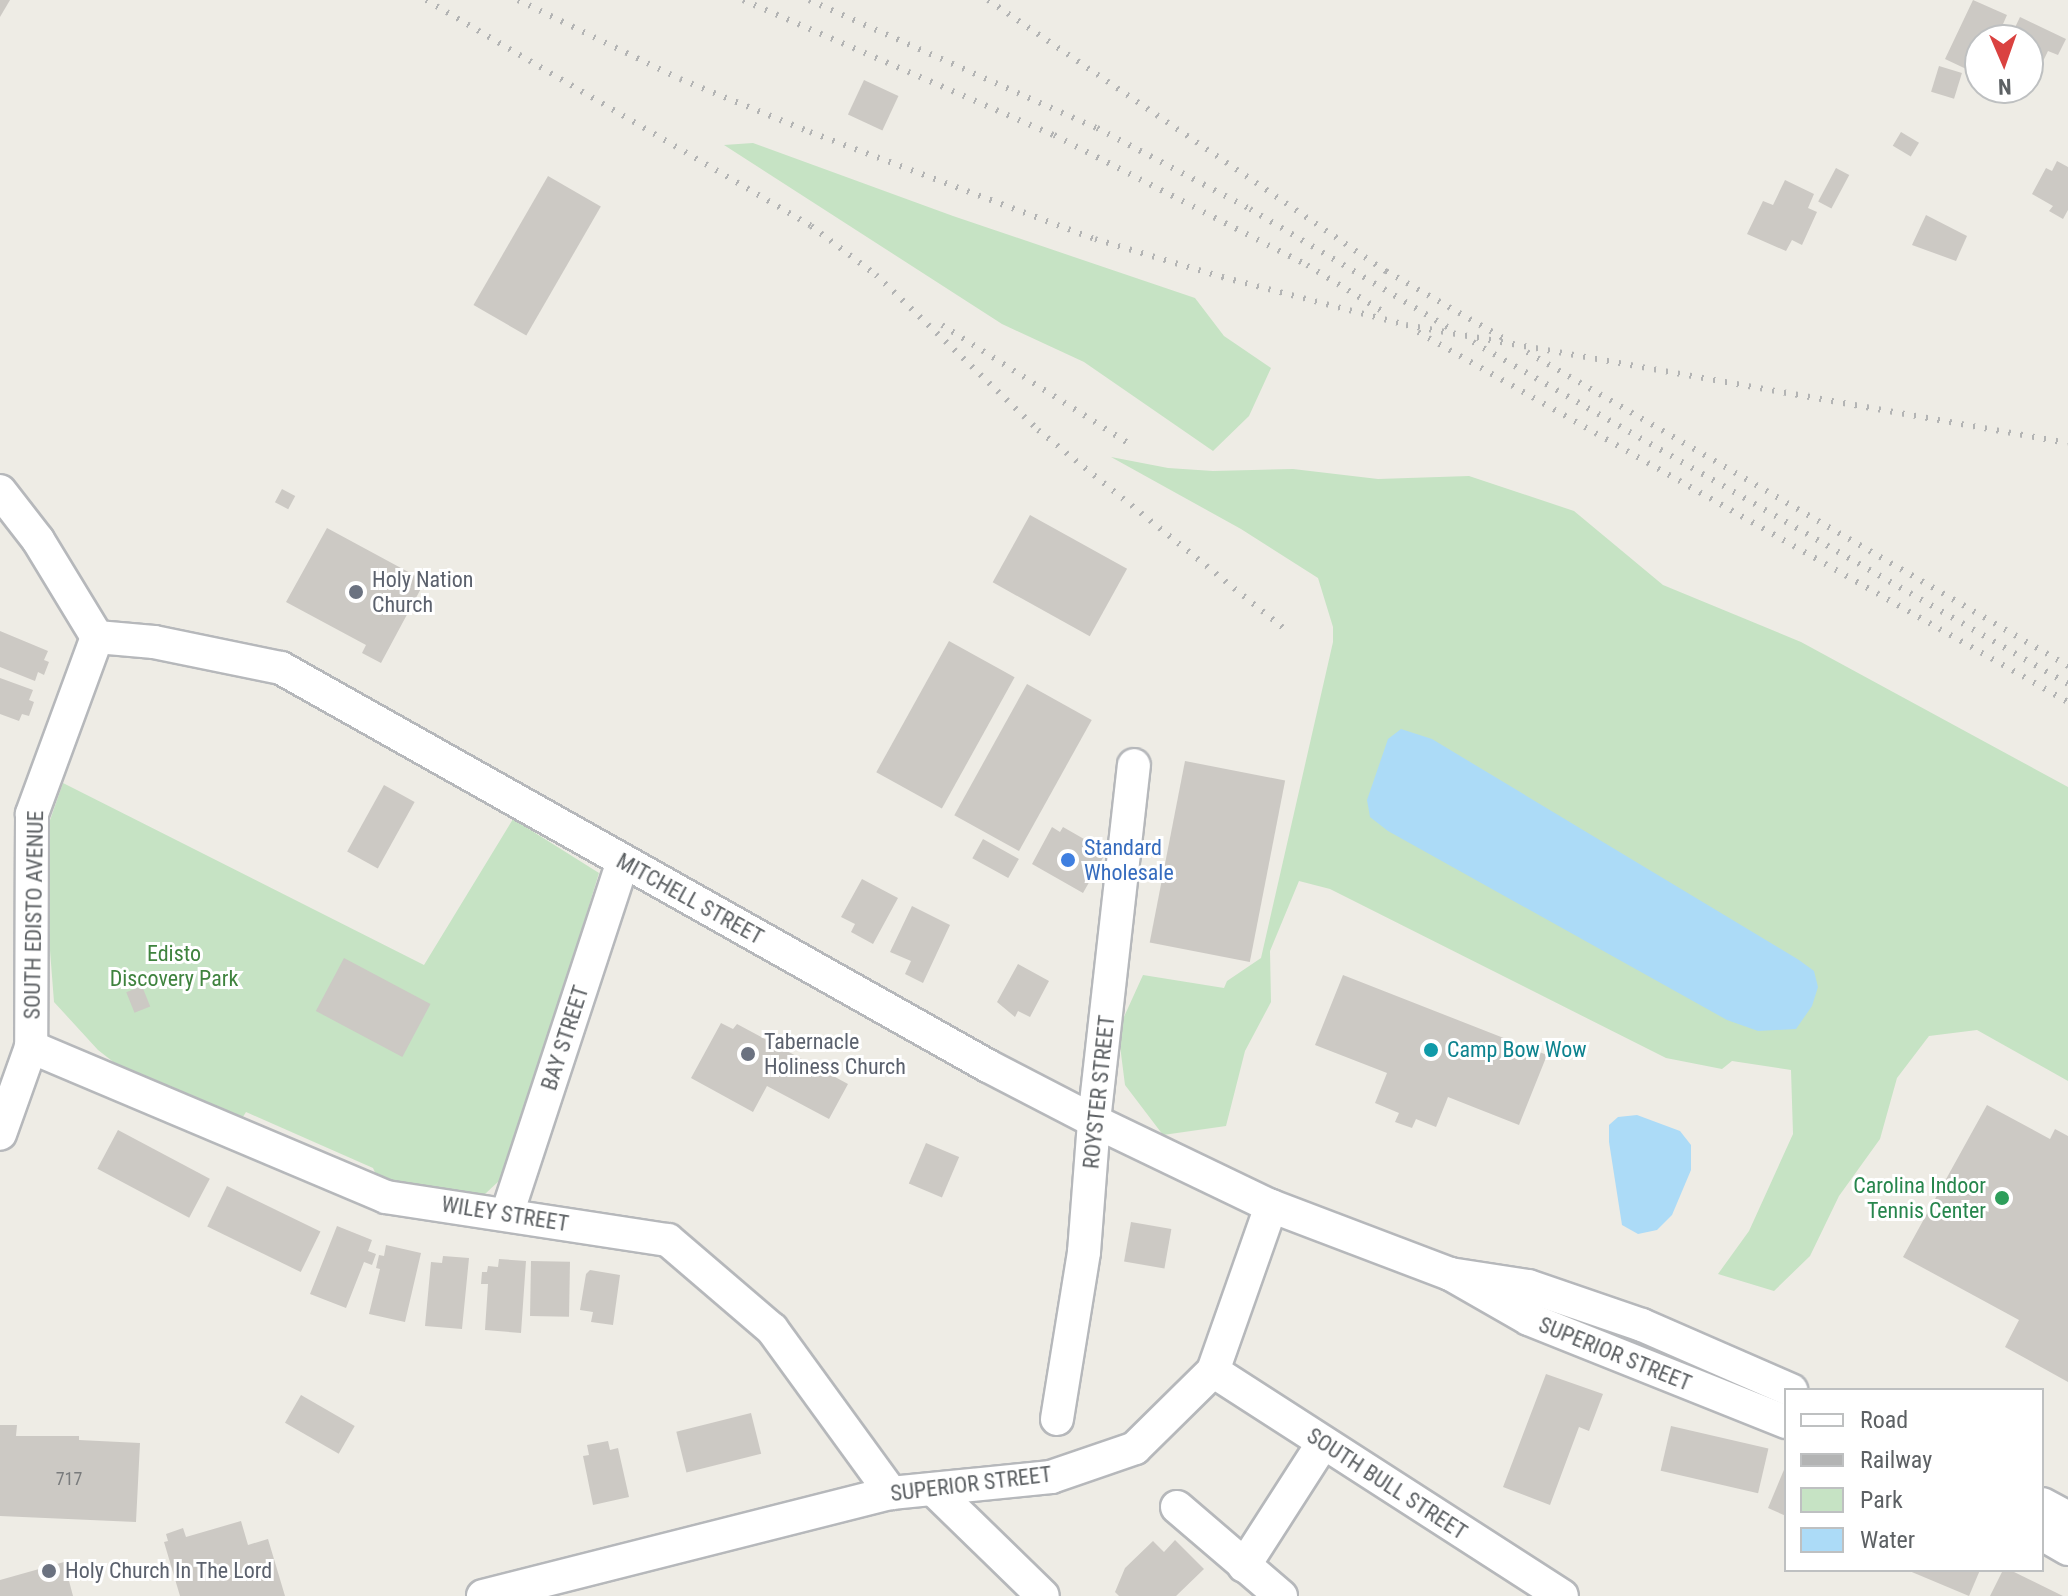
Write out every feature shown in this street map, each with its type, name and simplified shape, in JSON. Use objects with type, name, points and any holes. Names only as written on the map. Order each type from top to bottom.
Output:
[{"type":"street","points":[[0,491],[38,540],[97,637]]},
{"type":"street","name":"MITCHELL STREET","points":[[97,637],[154,642],[281,668],[623,862],[1094,1121],[1271,1206]]},
{"type":"street","name":"SOUTH EDISTO AVENUE","points":[[0,1134],[31,1047],[32,814],[97,637]]},
{"type":"street","name":"ROYSTER STREET","points":[[1057,1419],[1084,1252],[1094,1121],[1134,765]]},
{"type":"street","name":"BAY STREET","points":[[507,1214],[623,862]]},
{"type":"street","name":"WILEY STREET","points":[[31,1047],[386,1197],[668,1240],[772,1329],[891,1493]]},
{"type":"street","name":"SUPERIOR STREET","points":[[483,1596],[891,1493],[1051,1477],[1135,1448],[1213,1371],[1271,1206],[1450,1274],[1529,1319],[1784,1421]]},
{"type":"street","name":"SUPERIOR STREET","points":[[1450,1274],[1528,1286],[1642,1325],[1786,1388]]},
{"type":"street","name":"SOUTH BULL STREET","points":[[1213,1371],[1562,1596]]},
{"type":"street","points":[[1244,1566],[1323,1443]]},
{"type":"street","points":[[933,1489],[1043,1596]]},
{"type":"street","points":[[2044,1505],[2068,1518]]},
{"type":"street","points":[[1177,1507],[1281,1596]]},
{"type":"street","points":[[2044,1535],[2068,1549]]},
{"type":"green space","points":[[753,143],[953,216],[1195,298],[1224,336],[1271,368],[1249,416],[1213,451],[1084,362],[1002,324],[724,145]]},
{"type":"green space","points":[[1111,457],[1168,468],[1213,471],[1293,469],[1378,479],[1469,476],[1574,511],[1663,585],[1801,642],[2068,787],[2068,1081],[1977,1030],[1929,1036],[1897,1078],[1880,1139],[1839,1196],[1810,1256],[1774,1291],[1718,1274],[1749,1231],[1793,1134],[1791,1070],[1732,1061],[1722,1069],[1666,1058],[1330,889],[1299,881],[1270,951],[1271,1002],[1245,1051],[1226,1126],[1163,1135],[1125,1085],[1118,1030],[1143,975],[1224,988],[1227,981],[1261,958],[1333,642],[1333,627],[1318,578],[1241,529]]},
{"type":"green space","name":"Edisto Discovery Park","points":[[63,783],[424,965],[513,819],[599,873],[509,1167],[500,1180],[485,1194],[429,1192],[377,1177],[373,1168],[246,1112],[241,1120],[116,1064],[98,1050],[54,1002],[45,886],[50,820]]},
{"type":"water","points":[[1401,729],[1432,739],[1814,971],[1818,987],[1812,1006],[1796,1029],[1758,1031],[1727,1020],[1388,831],[1370,817],[1367,800],[1388,739]]},
{"type":"water","points":[[1637,1115],[1680,1131],[1691,1145],[1691,1170],[1672,1215],[1657,1230],[1638,1234],[1622,1225],[1609,1142],[1609,1125],[1618,1117]]},
{"type":"building","points":[[0,0],[10,0],[0,17]]},
{"type":"building","points":[[1973,0],[2007,15],[2003,24],[1964,24],[1964,68],[1945,59]]},
{"type":"building","points":[[2020,17],[2035,24],[2017,24]]},
{"type":"building","points":[[2044,28],[2066,39],[2058,55],[2048,51],[2044,59]]},
{"type":"building","points":[[1939,66],[1962,73],[1954,99],[1931,92]]},
{"type":"building","points":[[864,80],[898,96],[882,130],[848,114]]},
{"type":"building","points":[[1901,132],[1919,143],[1911,157],[1893,146]]},
{"type":"building","points":[[2057,161],[2068,167],[2068,210],[2063,219],[2049,211],[2053,206],[2032,194],[2046,168],[2052,171]]},
{"type":"building","points":[[1836,168],[1849,175],[1831,209],[1818,202]]},
{"type":"building","points":[[548,176],[601,206],[526,336],[474,305]]},
{"type":"building","points":[[1785,180],[1814,194],[1808,208],[1817,212],[1802,245],[1792,240],[1786,251],[1747,234],[1763,201],[1773,205]]},
{"type":"building","points":[[1926,215],[1967,236],[1956,261],[1912,245]]},
{"type":"building","points":[[282,489],[295,496],[288,509],[275,502]]},
{"type":"building","points":[[1030,515],[1127,569],[1090,636],[993,582]]},
{"type":"building","name":"Holy Nation Church","points":[[327,528],[425,581],[381,663],[362,653],[366,645],[286,602]]},
{"type":"building","points":[[0,631],[48,651],[44,660],[49,662],[44,675],[38,672],[35,681],[0,667]]},
{"type":"building","points":[[949,641],[1015,677],[942,809],[876,772]]},
{"type":"building","points":[[0,678],[33,690],[29,700],[34,702],[29,716],[22,714],[19,721],[0,714]]},
{"type":"building","points":[[1027,684],[1092,720],[1019,851],[954,815]]},
{"type":"building","points":[[1185,761],[1285,780],[1250,962],[1150,943]]},
{"type":"building","points":[[384,785],[415,802],[378,868],[347,851]]},
{"type":"building","name":"Standard Wholesale","points":[[1052,827],[1060,832],[1063,827],[1098,847],[1095,851],[1104,856],[1083,893],[1032,864]]},
{"type":"building","points":[[983,839],[1019,859],[1008,878],[972,858]]},
{"type":"building","points":[[862,879],[898,898],[873,944],[851,932],[855,924],[841,917]]},
{"type":"building","points":[[912,906],[950,925],[923,983],[905,974],[911,961],[890,952]]},
{"type":"building","points":[[344,958],[431,1004],[402,1057],[316,1011]]},
{"type":"building","points":[[1018,964],[1049,981],[1030,1017],[1018,1011],[1015,1017],[997,1002]]},
{"type":"building","name":"Camp Bow Wow","points":[[1343,975],[1547,1055],[1519,1125],[1448,1097],[1436,1127],[1416,1119],[1412,1128],[1395,1122],[1399,1113],[1375,1103],[1387,1073],[1315,1045]]},
{"type":"building","points":[[142,986],[150,1006],[134,1013],[126,992]]},
{"type":"building","name":"Tabernacle Holiness Church","points":[[721,1023],[733,1029],[737,1024],[848,1084],[829,1119],[767,1086],[753,1112],[691,1078]]},
{"type":"building","name":"Carolina Indoor Tennis Center","points":[[1987,1105],[2050,1139],[2055,1129],[2068,1136],[2068,1382],[2005,1347],[2019,1320],[1903,1257]]},
{"type":"building","points":[[118,1130],[210,1179],[189,1218],[97,1169]]},
{"type":"building","points":[[926,1143],[959,1157],[942,1198],[909,1184]]},
{"type":"building","points":[[227,1186],[320,1232],[301,1272],[207,1226]]},
{"type":"building","points":[[1131,1222],[1171,1229],[1164,1269],[1124,1261]]},
{"type":"building","points":[[337,1226],[372,1240],[368,1251],[376,1254],[372,1265],[364,1262],[346,1308],[310,1294]]},
{"type":"building","points":[[386,1245],[421,1253],[405,1322],[369,1314],[380,1269],[376,1268],[379,1255],[384,1256]]},
{"type":"building","points":[[443,1256],[469,1258],[462,1329],[425,1326],[431,1262],[442,1263]]},
{"type":"building","points":[[499,1259],[526,1261],[521,1333],[485,1330],[488,1284],[481,1284],[482,1272],[487,1272],[488,1266],[498,1267]]},
{"type":"building","points":[[531,1261],[570,1262],[569,1317],[530,1316]]},
{"type":"building","points":[[590,1270],[620,1275],[613,1325],[591,1322],[593,1312],[580,1310],[586,1274]]},
{"type":"building","points":[[1546,1374],[1603,1394],[1589,1431],[1579,1427],[1550,1505],[1503,1487]]},
{"type":"building","points":[[301,1395],[355,1426],[339,1454],[285,1423]]},
{"type":"building","points":[[751,1413],[761,1454],[686,1472],[676,1432]]},
{"type":"building","points":[[0,1425],[17,1425],[16,1436],[79,1436],[79,1440],[140,1443],[136,1522],[0,1516]]},
{"type":"building","points":[[1671,1426],[1768,1448],[1758,1493],[1661,1471]]},
{"type":"building","points":[[608,1441],[610,1450],[618,1448],[629,1497],[593,1505],[583,1456],[589,1455],[587,1445]]},
{"type":"building","points":[[1784,1470],[1784,1515],[1768,1508]]},
{"type":"building","points":[[241,1521],[248,1545],[268,1539],[285,1596],[180,1596],[164,1542],[168,1541],[166,1534],[183,1528],[186,1537]]},
{"type":"building","points":[[1175,1540],[1204,1569],[1176,1596],[1119,1596],[1115,1592],[1125,1568],[1153,1541],[1164,1552]]},
{"type":"building","name":"Holy Church In The Lord","points":[[64,1562],[73,1596],[0,1596],[0,1580]]},
{"type":"building","points":[[1912,1572],[1979,1572],[1969,1596]]},
{"type":"building","points":[[2002,1572],[2014,1572],[2063,1596],[1990,1596]]},
{"type":"railway","points":[[426,0],[811,226],[876,275],[1038,430],[1283,628]]},
{"type":"railway","points":[[518,0],[680,79],[810,132],[1095,239],[1222,277],[1406,325],[2068,443]]},
{"type":"railway","points":[[743,0],[1054,135],[1307,265],[1387,314]]},
{"type":"railway","points":[[809,0],[1097,128],[1250,209],[1449,328]]},
{"type":"railway","points":[[988,0],[1386,271],[1503,338]]},
{"type":"railway","points":[[942,325],[1128,443]]},
{"type":"railway","points":[[1418,332],[2068,702]]},
{"type":"railway","points":[[1473,342],[2068,684]]},
{"type":"railway","points":[[1527,352],[2068,666]]},
{"type":"place","name":"Holy Nation Church","points":[[356,592]]},
{"type":"place","name":"Standard Wholesale","points":[[1068,860]]},
{"type":"place","name":"Camp Bow Wow","points":[[1431,1050]]},
{"type":"place","name":"Tabernacle Holiness Church","points":[[748,1054]]},
{"type":"place","name":"Carolina Indoor Tennis Center","points":[[2002,1198]]},
{"type":"place","name":"Holy Church In The Lord","points":[[49,1571]]}]
